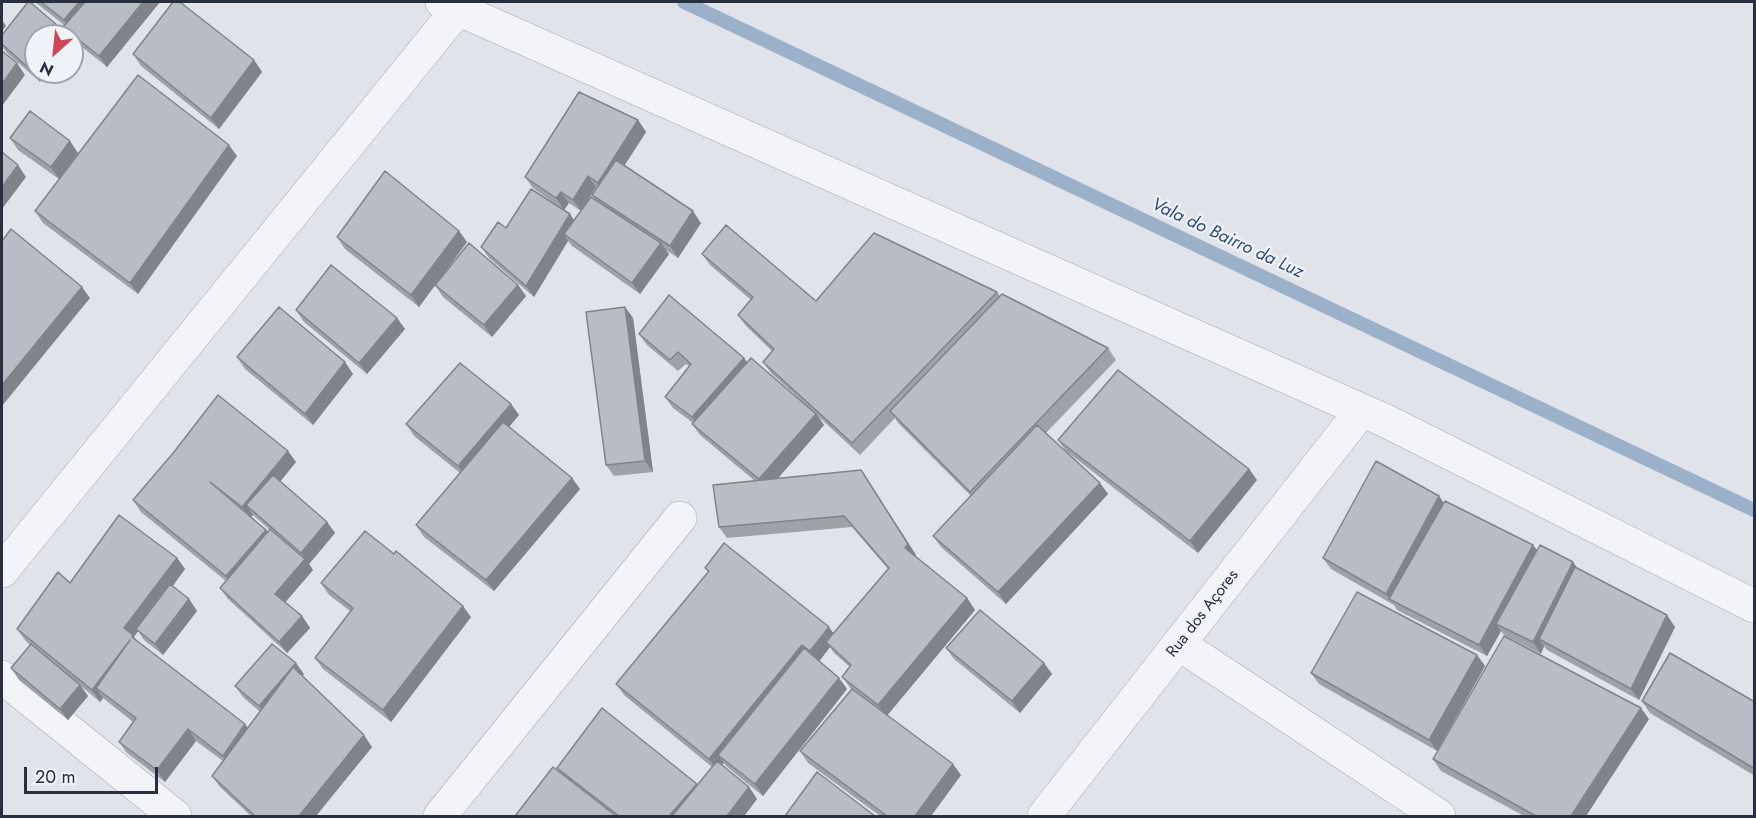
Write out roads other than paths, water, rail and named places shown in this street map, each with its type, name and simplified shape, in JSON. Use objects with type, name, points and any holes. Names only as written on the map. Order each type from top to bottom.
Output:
[{"type":"street","points":[[2,571],[450,5],[1386,421],[1755,606]]},
{"type":"street","name":"Rua dos Açores","points":[[1044,816],[1361,411]]},
{"type":"street","points":[[440,816],[680,518]]},
{"type":"street","points":[[1179,644],[1439,816]]},
{"type":"street","points":[[2,677],[175,816]]},
{"type":"waterway","name":"Vala do Bairro da Luz","points":[[684,2],[1754,510]]}]
